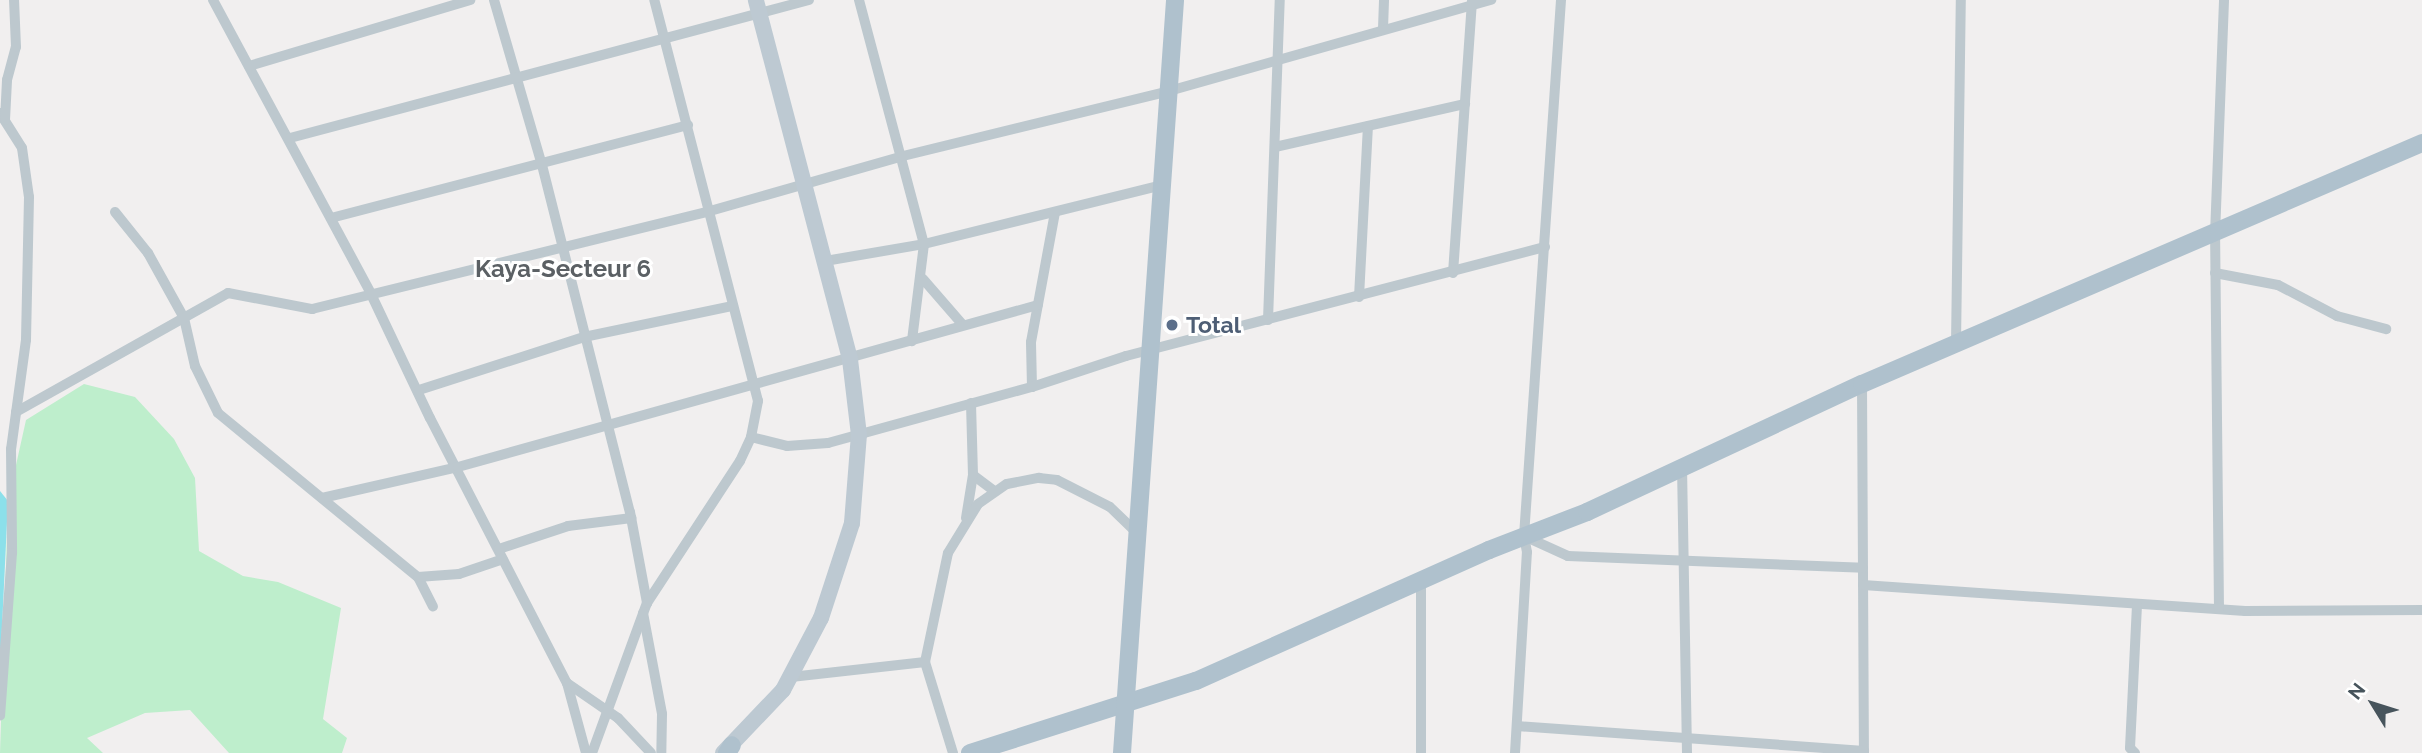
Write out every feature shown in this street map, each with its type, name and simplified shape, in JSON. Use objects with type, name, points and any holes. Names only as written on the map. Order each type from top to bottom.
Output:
[{"type":"main road","points":[[1122,753],[1175,0]]},
{"type":"main road","points":[[728,750],[791,677],[825,608],[852,523],[859,435],[850,359],[758,8]]},
{"type":"main road","points":[[970,753],[1196,681],[1862,384],[2215,235],[2422,143]]},
{"type":"street","points":[[0,716],[7,666],[11,449],[26,340],[29,197],[22,148],[2,117],[7,80],[16,47],[13,0]]},
{"type":"street","points":[[212,0],[290,138],[567,683],[589,753]]},
{"type":"street","points":[[249,66],[470,0]]},
{"type":"street","points":[[494,0],[542,165],[560,250],[631,518],[664,731],[661,753]]},
{"type":"street","points":[[589,753],[645,608],[681,545],[724,488],[751,437],[757,386],[733,306],[654,0]]},
{"type":"street","points":[[290,138],[666,40],[758,8],[809,0]]},
{"type":"street","points":[[859,0],[903,156],[924,244],[923,279],[912,341]]},
{"type":"street","points":[[1268,320],[1280,0]]},
{"type":"street","points":[[1383,29],[1384,0]]},
{"type":"street","points":[[16,412],[228,293],[312,309],[560,250],[903,156],[1169,91],[1278,57],[1491,0]]},
{"type":"street","points":[[1515,753],[1527,552],[1524,536],[1561,0]]},
{"type":"street","points":[[1956,344],[1961,0]]},
{"type":"street","points":[[2219,610],[2215,235],[2224,0]]},
{"type":"street","points":[[1453,273],[1472,3]]},
{"type":"street","points":[[1275,147],[1465,104]]},
{"type":"street","points":[[331,218],[688,125]]},
{"type":"street","points":[[1359,297],[1368,126]]},
{"type":"street","points":[[825,261],[924,244],[1163,185]]},
{"type":"street","points":[[115,212],[148,253],[184,318],[195,366],[218,413],[418,577],[433,606]]},
{"type":"street","points":[[1032,387],[1031,342],[1055,212]]},
{"type":"street","points":[[751,437],[802,447],[859,435],[1152,351],[1545,247]]},
{"type":"street","points":[[2215,273],[2278,285],[2337,316],[2386,329]]},
{"type":"street","points":[[923,279],[962,324]]},
{"type":"street","points":[[322,498],[458,467],[606,423],[757,386],[962,324],[1038,305]]},
{"type":"street","points":[[419,390],[584,337],[733,306]]},
{"type":"street","points":[[1517,726],[1864,752],[1862,384]]},
{"type":"street","points":[[966,518],[973,475],[971,403]]},
{"type":"street","points":[[1682,466],[1687,753]]},
{"type":"street","points":[[973,475],[993,490]]},
{"type":"street","points":[[953,753],[925,662],[948,553],[966,518],[993,490],[1026,480],[1057,480],[1110,507],[1139,534]]},
{"type":"street","points":[[418,577],[460,574],[568,526],[631,518]]},
{"type":"street","points":[[1524,536],[1568,556],[1863,568]]},
{"type":"street","points":[[1421,581],[1421,753]]},
{"type":"street","points":[[1863,585],[2219,610],[2422,610]]},
{"type":"street","points":[[2135,753],[2130,748],[2137,604]]},
{"type":"street","points":[[791,677],[925,662]]},
{"type":"street","points":[[567,683],[607,709],[651,753]]},
{"type":"green space","points":[[84,384],[135,397],[174,439],[195,478],[199,551],[243,576],[278,582],[341,608],[323,719],[347,738],[342,753],[229,753],[190,710],[145,713],[87,738],[103,753],[0,753],[8,501],[26,420]]},
{"type":"water","points":[[0,491],[8,501],[0,669]]},
{"type":"place","name":"Total","points":[[1172,325]]},
{"type":"district","name":"Kaya-Secteur 6","points":[[563,269]]}]
